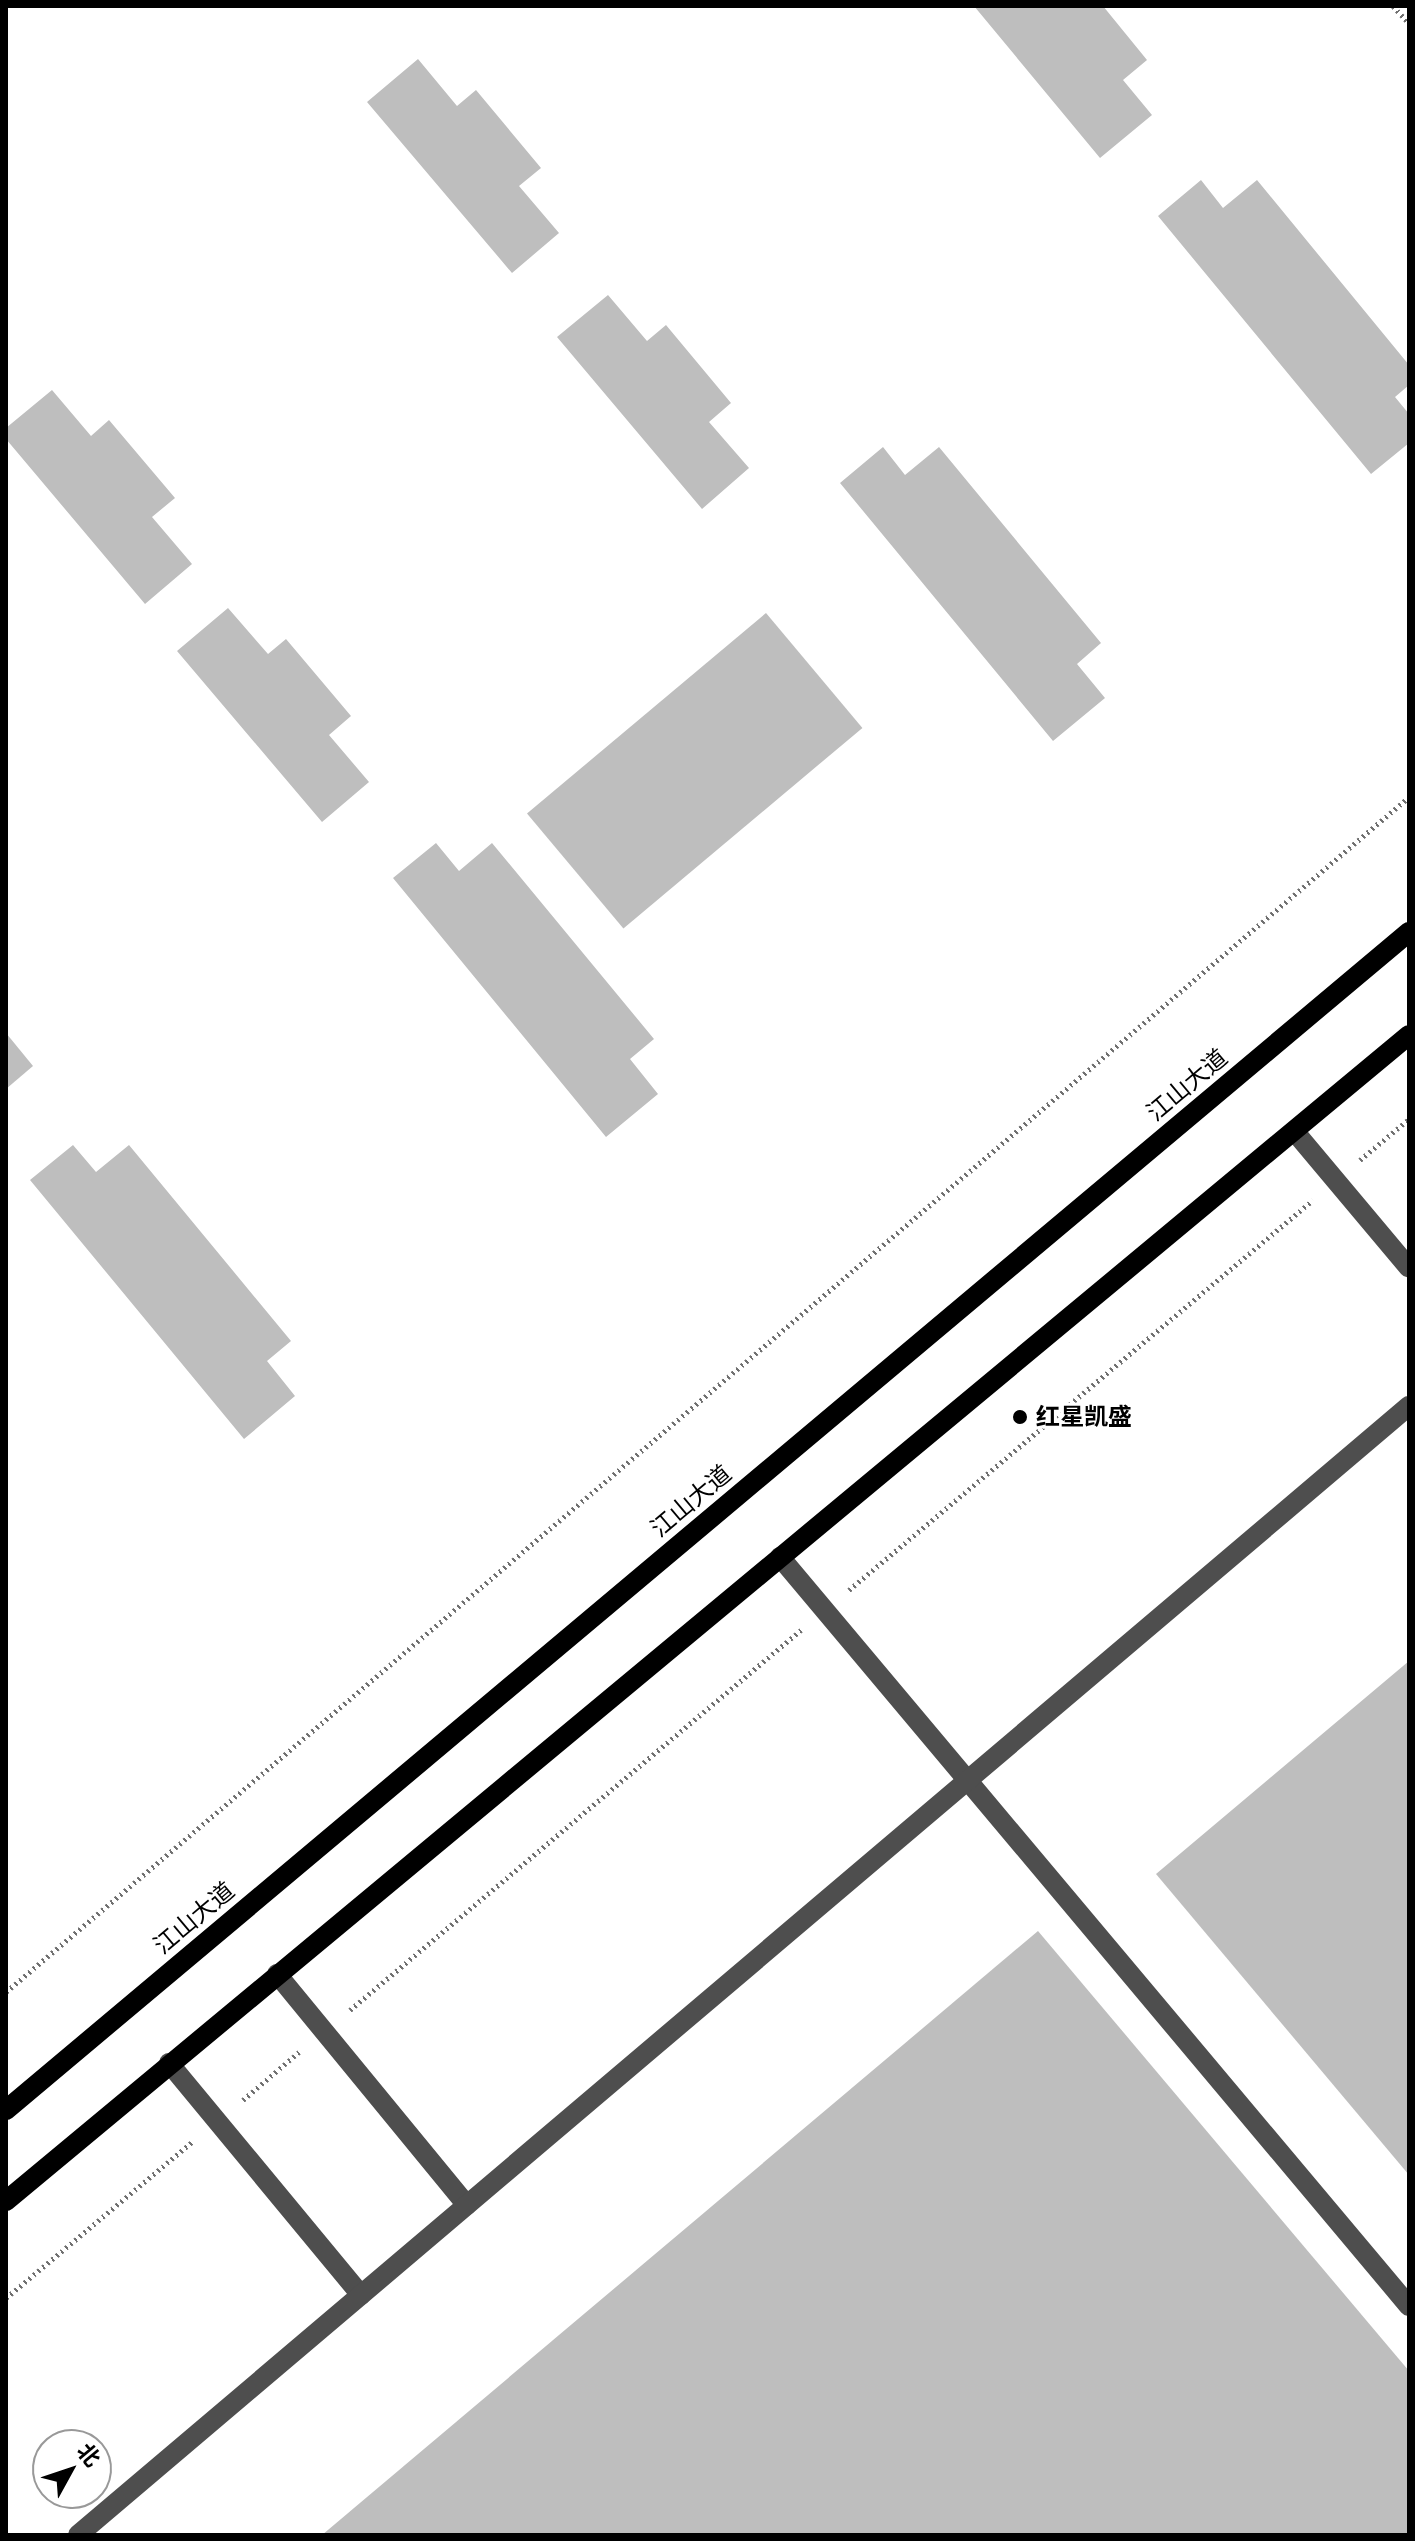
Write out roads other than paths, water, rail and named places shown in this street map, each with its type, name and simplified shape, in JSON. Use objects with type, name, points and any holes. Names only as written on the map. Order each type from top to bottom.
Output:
[{"type":"main road","name":"江山大道","points":[[6,2110],[1409,932]]},
{"type":"main road","points":[[6,2201],[1409,1035]]},
{"type":"lane","points":[[1295,1132],[1409,1268]]},
{"type":"lane","points":[[78,2535],[1409,1406]]},
{"type":"lane","points":[[780,1557],[1409,2306]]},
{"type":"lane","points":[[277,1974],[467,2205]]},
{"type":"lane","points":[[169,2063],[361,2295]]},
{"type":"place","name":"红星凯盛","points":[[1020,1417]]}]
